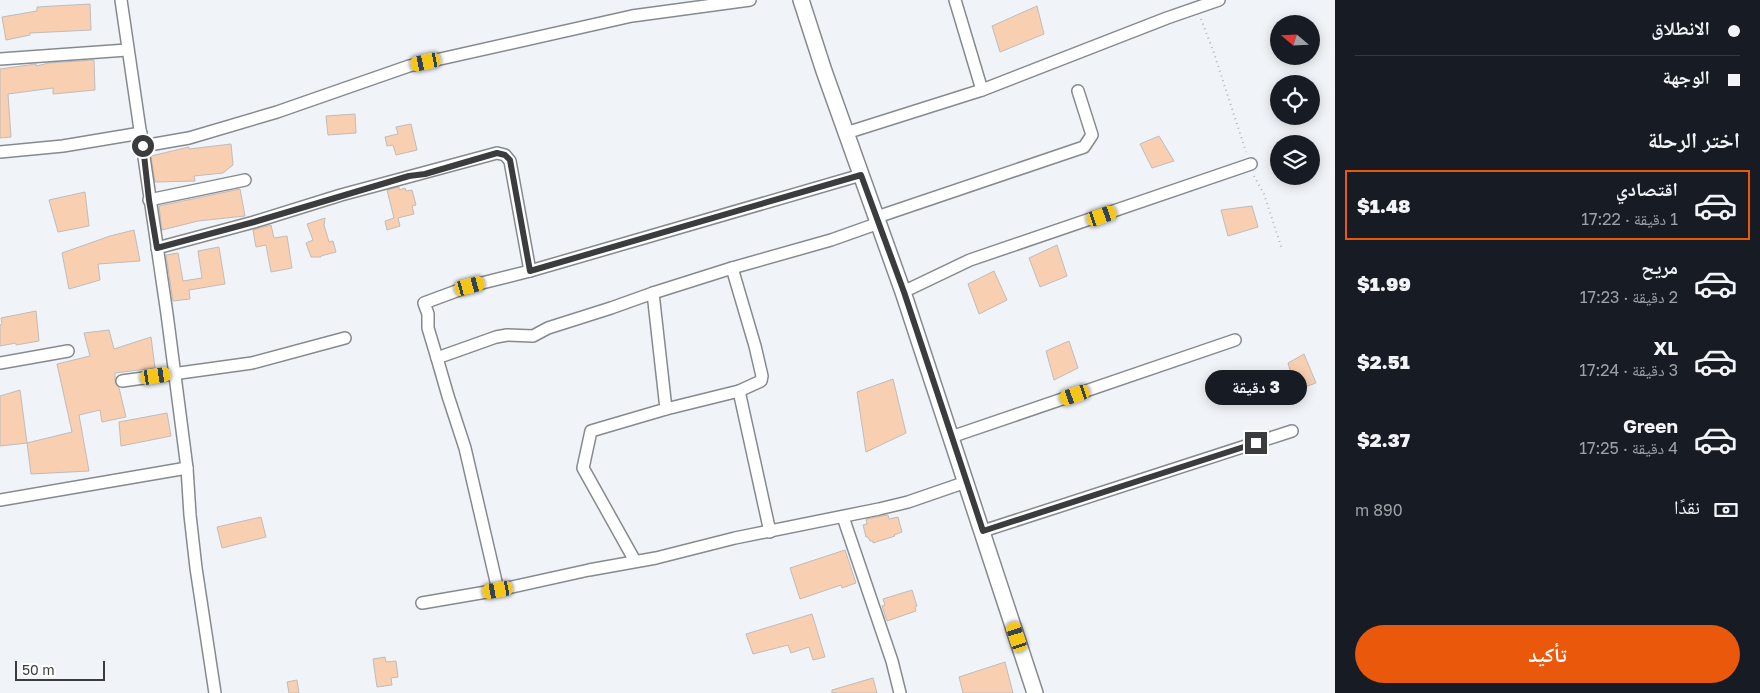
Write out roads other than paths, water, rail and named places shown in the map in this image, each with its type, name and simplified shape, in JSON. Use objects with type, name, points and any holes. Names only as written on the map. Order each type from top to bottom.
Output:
[{"type":"main road","points":[[801,0],[824,71],[904,292],[1035,693]]},
{"type":"street","points":[[121,0],[167,314],[187,468],[195,559],[215,693]]},
{"type":"street","points":[[143,146],[189,138],[277,112],[409,66],[632,16],[750,0]]},
{"type":"street","points":[[955,0],[982,90]]},
{"type":"street","points":[[846,133],[982,90],[1167,18],[1196,4],[1219,0]]},
{"type":"street","points":[[0,59],[127,50]]},
{"type":"street","points":[[437,358],[507,335],[533,336],[548,328],[653,293],[831,240],[878,220],[1084,147],[1092,135],[1078,91]]},
{"type":"street","points":[[0,152],[63,146],[141,133]]},
{"type":"street","points":[[157,248],[254,222],[409,176],[425,174],[497,153],[505,155],[510,160],[530,271]]},
{"type":"street","points":[[904,292],[970,260],[1028,242],[1250,164]]},
{"type":"street","points":[[498,590],[465,448],[428,328],[428,314],[424,303],[470,286],[530,271],[861,175]]},
{"type":"street","points":[[149,200],[245,180]]},
{"type":"street","points":[[636,561],[583,468],[591,432],[666,409],[739,391],[762,381],[755,346],[732,268]]},
{"type":"street","points":[[653,293],[666,409]]},
{"type":"street","points":[[122,381],[252,363],[345,338]]},
{"type":"street","points":[[951,437],[1235,340]]},
{"type":"street","points":[[0,363],[68,351]]},
{"type":"street","points":[[739,391],[770,532]]},
{"type":"street","points":[[983,531],[1292,431]]},
{"type":"street","points":[[0,500],[187,468]]},
{"type":"street","points":[[422,603],[498,590],[656,558],[734,538],[843,517],[908,502],[966,482]]},
{"type":"street","points":[[843,517],[892,661],[900,693]]}]
